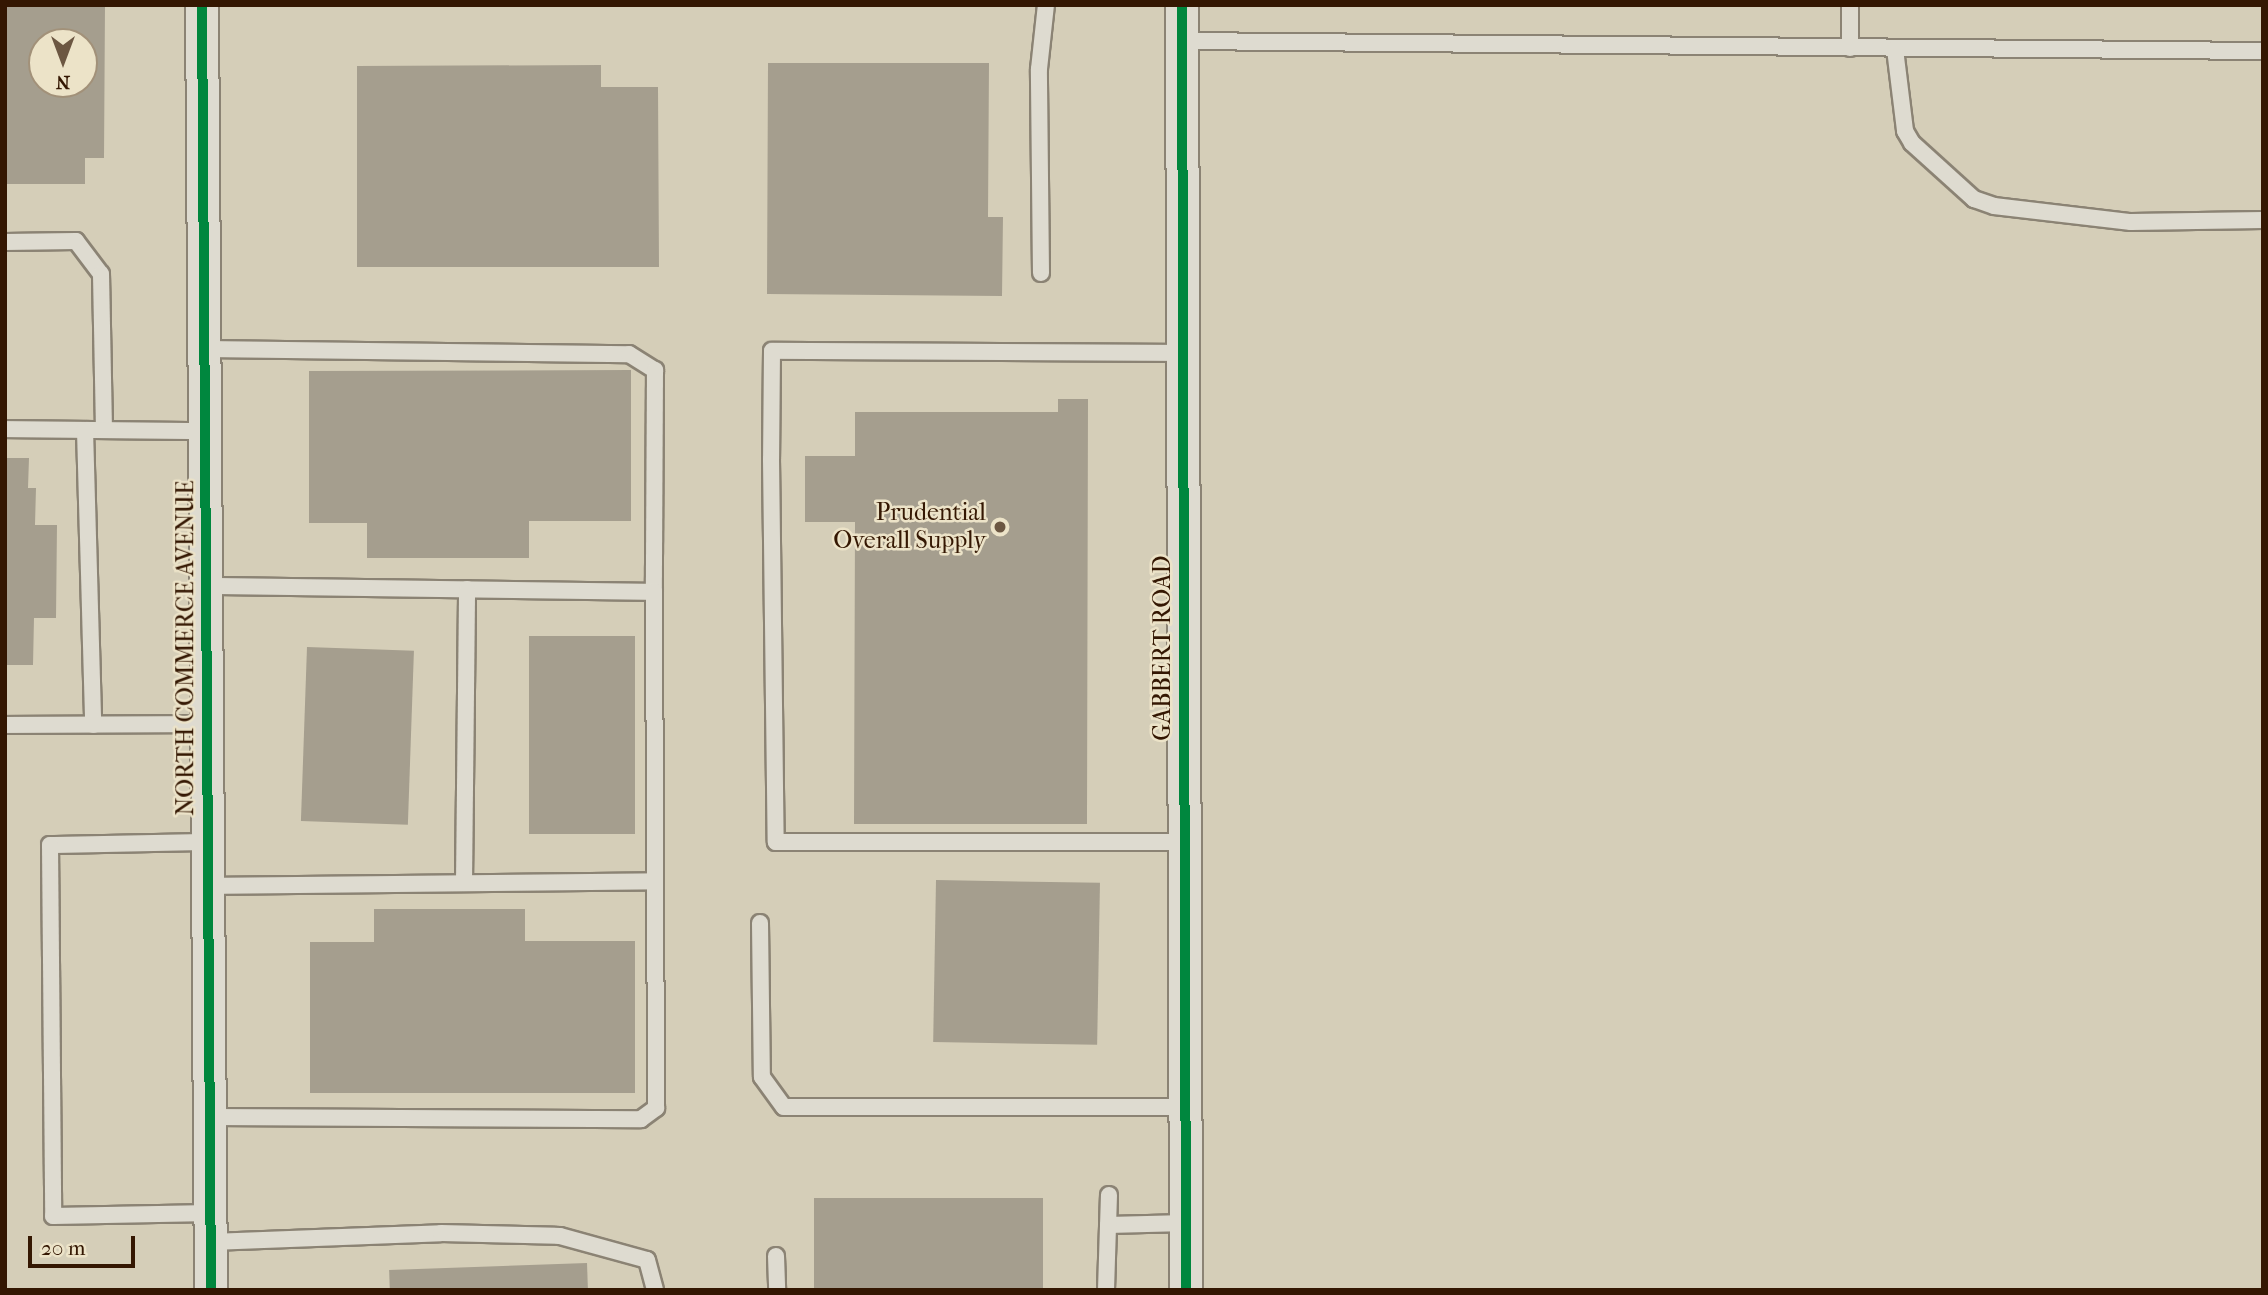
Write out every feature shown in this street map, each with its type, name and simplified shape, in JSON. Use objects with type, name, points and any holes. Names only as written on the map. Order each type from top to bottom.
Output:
[{"type":"street","name":"NORTH COMMERCE AVENUE","points":[[202,5],[211,1290]]},
{"type":"street","name":"GABBERT ROAD","points":[[1182,5],[1186,1290]]},
{"type":"lane","points":[[1041,273],[1039,69],[1046,5]]},
{"type":"lane","points":[[1850,5],[1850,48]]},
{"type":"lane","points":[[1182,41],[2263,51]]},
{"type":"lane","points":[[1895,49],[1905,131],[1912,143],[1974,199],[1994,206],[2131,222],[2263,220]]},
{"type":"lane","points":[[5,242],[76,241],[101,274],[104,430]]},
{"type":"lane","points":[[205,349],[629,354],[655,370],[656,1108],[641,1119],[210,1117]]},
{"type":"lane","points":[[1183,353],[772,351],[771,459],[776,842],[1185,842]]},
{"type":"lane","points":[[5,429],[205,431]]},
{"type":"lane","points":[[85,430],[93,725]]},
{"type":"lane","points":[[206,586],[654,592]]},
{"type":"lane","points":[[464,883],[467,589]]},
{"type":"lane","points":[[5,725],[207,724]]},
{"type":"lane","points":[[208,842],[50,845],[53,1216],[211,1227],[560,1236],[647,1260],[655,1290]]},
{"type":"lane","points":[[208,886],[655,881]]},
{"type":"lane","points":[[760,923],[762,1077],[784,1107],[1186,1107]]},
{"type":"lane","points":[[1106,1290],[1109,1195]]},
{"type":"lane","points":[[1108,1225],[1186,1223]]},
{"type":"lane","points":[[776,1256],[777,1290]]},
{"type":"building","points":[[5,5],[105,5],[104,158],[85,158],[85,184],[5,184]]},
{"type":"building","points":[[768,63],[989,63],[988,217],[1003,217],[1002,296],[767,294]]},
{"type":"building","points":[[601,65],[601,87],[658,87],[659,267],[357,267],[357,66]]},
{"type":"building","points":[[631,370],[631,521],[529,521],[529,558],[367,558],[367,523],[309,523],[309,371]]},
{"type":"building","points":[[1058,399],[1088,399],[1087,824],[854,824],[855,522],[805,522],[805,456],[855,456],[855,412],[1058,412]]},
{"type":"building","points":[[5,458],[29,458],[28,488],[36,488],[35,525],[57,525],[56,618],[34,618],[33,665],[5,665]]},
{"type":"building","points":[[529,636],[635,636],[635,834],[529,834]]},
{"type":"building","points":[[307,647],[414,651],[408,825],[301,821]]},
{"type":"building","points":[[936,880],[1100,883],[1097,1045],[933,1042]]},
{"type":"building","points":[[374,909],[525,909],[525,941],[635,941],[635,1093],[310,1093],[310,942],[374,942]]},
{"type":"building","points":[[814,1198],[1043,1198],[1043,1290],[814,1290]]},
{"type":"building","points":[[587,1263],[588,1290],[390,1290],[389,1270]]},
{"type":"cycle path","points":[[202,5],[211,1290]]},
{"type":"cycle path","points":[[1182,5],[1186,1290]]},
{"type":"place","name":"Prudential Overall Supply","points":[[1000,527]]}]
